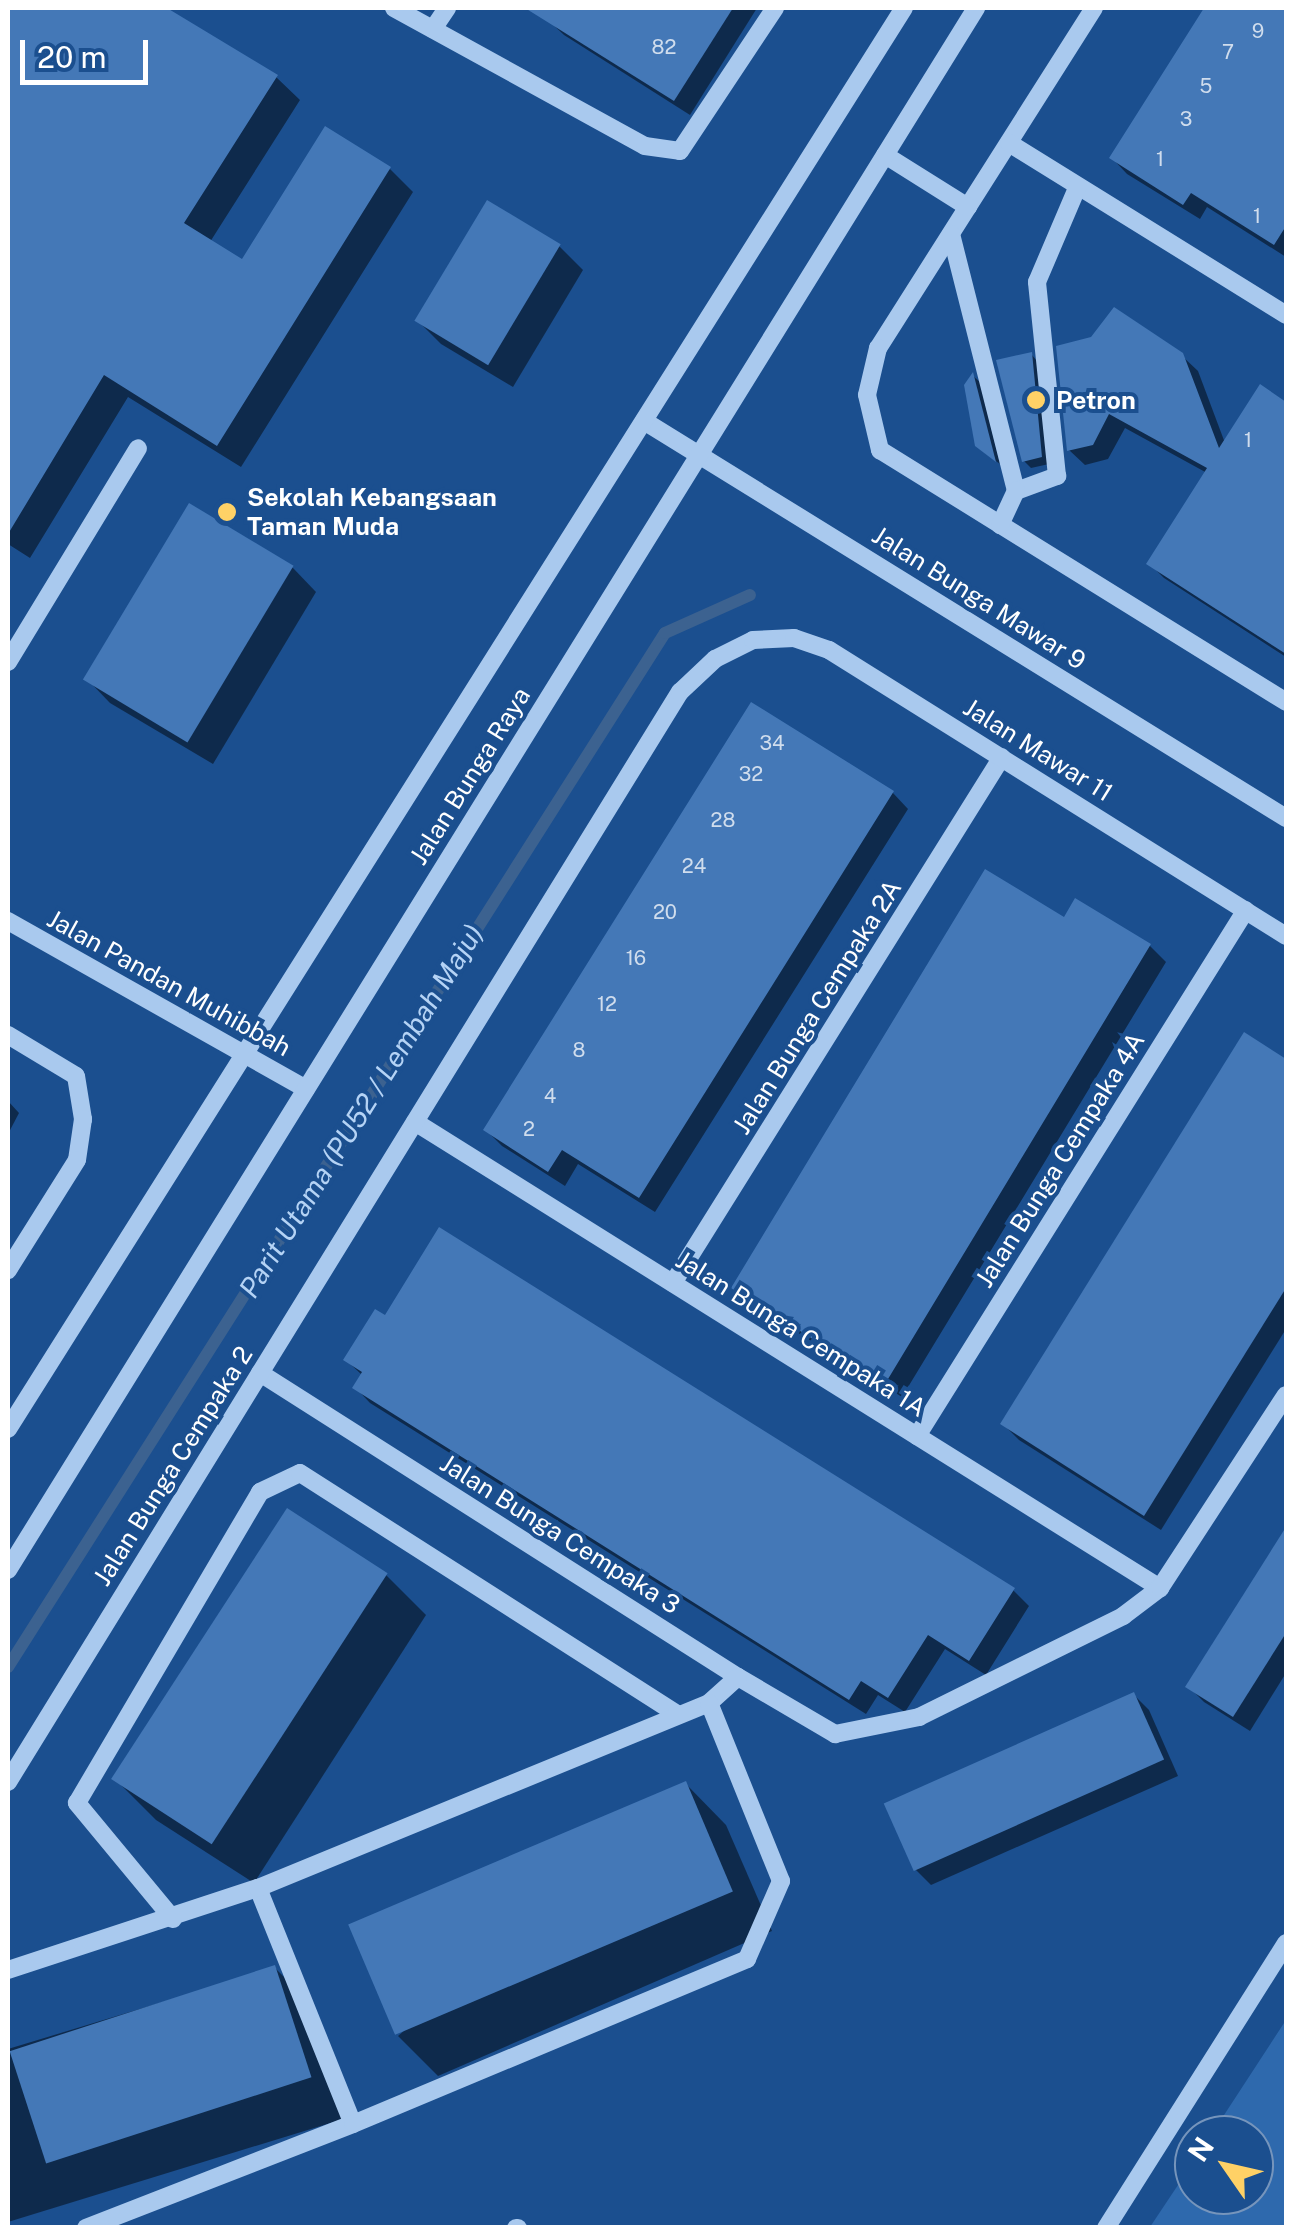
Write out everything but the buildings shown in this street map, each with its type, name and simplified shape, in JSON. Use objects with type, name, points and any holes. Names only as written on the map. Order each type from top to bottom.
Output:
[{"type":"street","points":[[394,8],[645,146],[680,151],[775,8]]},
{"type":"street","points":[[433,29],[446,8]]},
{"type":"street","name":"Jalan Bunga Raya","points":[[8,1429],[904,8]]},
{"type":"street","name":"Jalan Bunga Raya","points":[[8,1570],[976,8]]},
{"type":"street","points":[[1094,8],[878,348],[867,396],[880,450],[1286,702]]},
{"type":"street","points":[[1009,144],[1286,315]]},
{"type":"street","points":[[884,155],[968,208]]},
{"type":"street","points":[[1016,491],[1057,476],[1036,282],[1078,186]]},
{"type":"street","points":[[951,234],[1016,491],[1000,524]]},
{"type":"street","name":"Jalan Bunga Mawar 9","points":[[644,421],[1286,818]]},
{"type":"street","points":[[8,662],[138,448]]},
{"type":"street","name":"Jalan Mawar 11","points":[[753,640],[794,638],[830,650],[1286,936]]},
{"type":"street","name":"Jalan Bunga Cempaka 2","points":[[8,1782],[680,692],[715,659],[753,640]]},
{"type":"street","name":"Jalan Bunga Cempaka 2A","points":[[673,1283],[1002,757]]},
{"type":"street","name":"Jalan Bunga Cempaka 4A","points":[[917,1436],[1246,910]]},
{"type":"street","name":"Jalan Pandan Muhibbah","points":[[8,921],[306,1089]]},
{"type":"street","points":[[8,1035],[76,1076],[83,1119],[78,1160],[8,1270]]},
{"type":"street","name":"Jalan Bunga Cempaka 1A","points":[[415,1122],[1160,1588]]},
{"type":"street","name":"Jalan Bunga Cempaka 3","points":[[260,1373],[738,1678],[835,1734],[920,1717],[1124,1616],[1160,1588]]},
{"type":"street","points":[[1160,1588],[1286,1395]]},
{"type":"street","points":[[172,1919],[76,1803],[260,1492],[300,1474],[678,1715]]},
{"type":"street","points":[[8,1970],[258,1888],[709,1704],[738,1678]]},
{"type":"street","points":[[86,2228],[353,2124],[747,1959],[782,1881],[709,1704]]},
{"type":"street","points":[[258,1888],[353,2124]]},
{"type":"street","points":[[1106,2228],[1286,1944]]},
{"type":"shaded area","points":[[1286,2020],[1286,2227],[1150,2227],[1174,2191],[1174,2215],[1274,2215],[1274,2115],[1224,2115]]},
{"type":"waterway","name":"Parit Utama (PU52 / Lembah Maju)","points":[[8,1667],[665,633],[750,595]]},
{"type":"place","name":"Petron","points":[[1036,400]]},
{"type":"place","name":"Sekolah Kebangsaan Taman Muda","points":[[227,512]]}]
